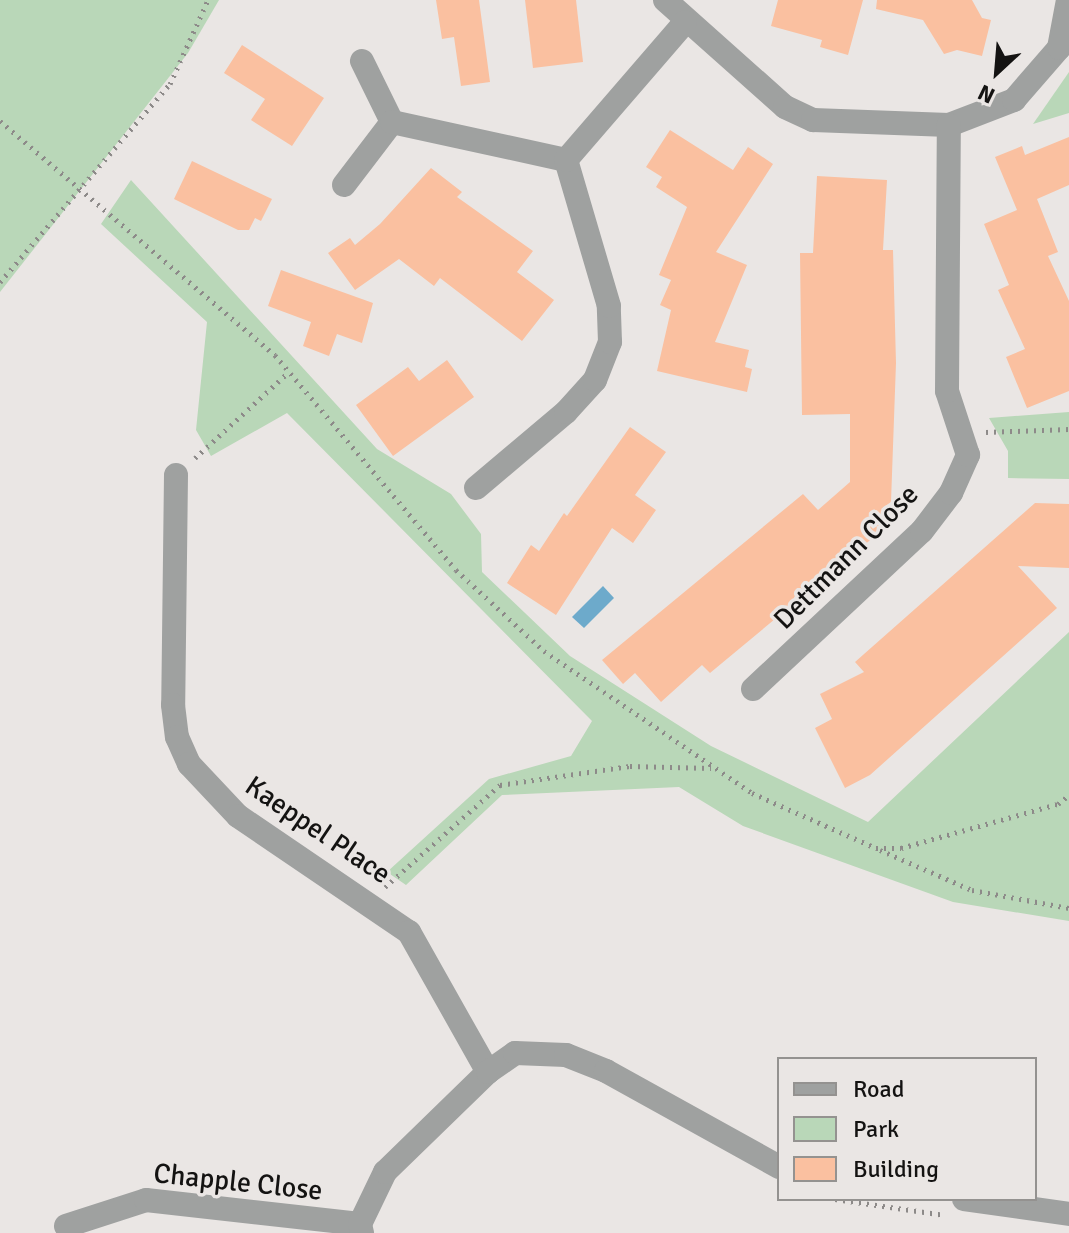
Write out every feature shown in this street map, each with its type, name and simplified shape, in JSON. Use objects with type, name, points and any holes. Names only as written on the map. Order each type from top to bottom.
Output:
[{"type":"street","points":[[665,0],[685,22],[785,107],[813,120],[949,125],[1014,100],[1059,48],[1068,0]]},
{"type":"street","points":[[566,160],[685,22]]},
{"type":"street","points":[[362,61],[392,122]]},
{"type":"street","points":[[392,122],[566,160]]},
{"type":"street","points":[[344,185],[392,122]]},
{"type":"street","name":"Dettmann Close","points":[[753,689],[922,531],[951,493],[968,455],[947,391],[949,125]]},
{"type":"street","points":[[476,488],[566,412],[595,380],[610,342],[609,306],[566,160]]},
{"type":"street","name":"Kaeppel Place","points":[[176,475],[173,705],[177,737],[189,764],[238,816],[409,932],[488,1072]]},
{"type":"street","points":[[361,1229],[385,1172],[488,1072],[515,1053],[566,1055],[606,1071],[777,1166]]},
{"type":"street","name":"Chapple Close","points":[[66,1226],[146,1200],[361,1229]]},
{"type":"street","points":[[978,1201],[1069,1214]]},
{"type":"path","points":[[0,282],[170,84],[208,0]]},
{"type":"path","points":[[0,121],[289,372],[456,570],[544,651],[752,793],[972,890],[1069,908]]},
{"type":"path","points":[[176,475],[289,372]]},
{"type":"path","points":[[960,433],[1069,429]]},
{"type":"path","points":[[393,879],[500,785],[630,766],[714,768]]},
{"type":"path","points":[[876,848],[901,848],[1058,804],[1069,795]]},
{"type":"green space","points":[[0,0],[219,0],[188,53],[0,292]]},
{"type":"green space","points":[[1069,72],[1069,113],[1033,124]]},
{"type":"green space","points":[[131,180],[377,449],[451,494],[481,534],[482,572],[570,656],[711,746],[868,822],[1069,632],[1069,921],[953,902],[743,826],[679,787],[502,795],[406,885],[387,872],[489,779],[571,756],[592,721],[287,413],[211,456],[196,430],[207,322],[101,224]]},
{"type":"green space","points":[[1069,412],[1069,479],[1008,478],[1008,451],[989,418]]},
{"type":"water","points":[[603,586],[614,598],[584,628],[572,617]]},
{"type":"building","points":[[436,0],[479,0],[490,82],[461,86],[454,37],[442,39]]},
{"type":"building","points":[[525,0],[576,0],[583,62],[533,68]]},
{"type":"building","points":[[778,0],[863,0],[848,55],[820,47],[822,40],[771,26]]},
{"type":"building","points":[[877,0],[972,0],[982,18],[991,20],[982,56],[957,50],[944,54],[923,20],[876,9]]},
{"type":"building","points":[[242,45],[324,98],[292,146],[251,120],[265,99],[224,73]]},
{"type":"building","points":[[670,130],[733,170],[748,147],[773,164],[716,252],[747,265],[715,342],[749,350],[745,367],[752,369],[747,392],[657,371],[671,310],[660,305],[671,280],[659,275],[687,207],[656,187],[662,177],[646,167]]},
{"type":"building","points":[[1069,137],[1069,185],[1037,199],[1058,252],[1048,256],[1069,301],[1069,391],[1027,408],[1006,357],[1025,349],[998,290],[1009,285],[984,224],[1017,210],[995,157],[1022,146],[1025,155]]},
{"type":"building","points":[[192,161],[272,199],[261,221],[255,218],[249,230],[238,230],[174,199]]},
{"type":"building","points":[[431,168],[462,192],[457,197],[533,251],[517,272],[554,300],[522,341],[440,278],[434,286],[399,259],[355,290],[328,253],[350,238],[355,245],[380,224]]},
{"type":"building","points":[[817,176],[887,180],[883,250],[893,250],[896,363],[891,502],[881,509],[892,522],[710,673],[702,665],[661,702],[635,673],[623,684],[602,660],[803,494],[818,510],[850,482],[850,414],[802,415],[800,253],[813,253]]},
{"type":"building","points":[[281,270],[373,303],[362,343],[337,334],[329,356],[303,346],[311,322],[268,306]]},
{"type":"building","points":[[447,360],[474,397],[393,456],[356,405],[408,367],[419,381]]},
{"type":"building","points":[[630,427],[666,452],[635,495],[656,510],[633,543],[612,528],[556,615],[507,583],[531,545],[539,551],[564,513],[567,516]]},
{"type":"building","points":[[1035,503],[1069,504],[1069,568],[1018,566],[1057,608],[870,775],[845,788],[815,728],[832,719],[820,694],[864,672],[855,662]]}]
